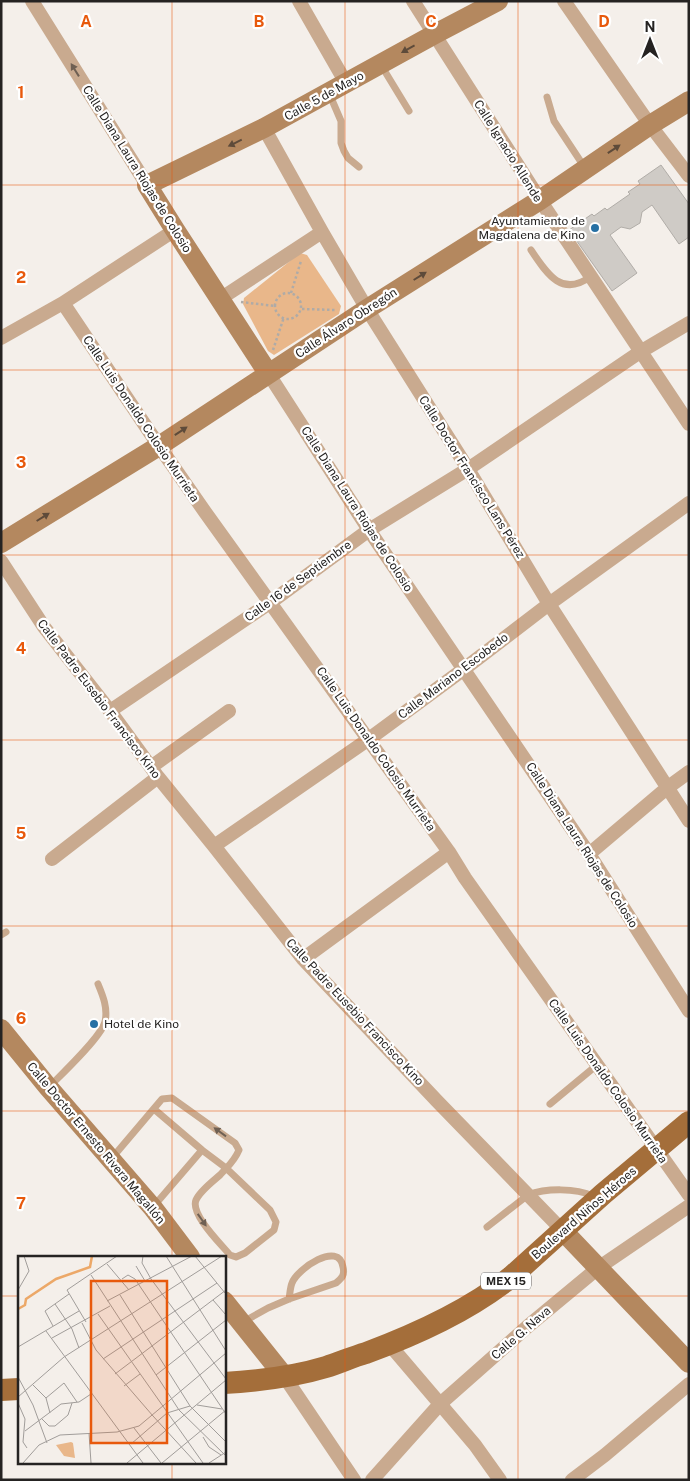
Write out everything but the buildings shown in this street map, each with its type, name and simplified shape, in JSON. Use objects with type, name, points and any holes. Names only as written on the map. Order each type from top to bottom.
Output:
[{"type":"main road","name":"Boulevard Niños Héroes","points":[[225,1384],[284,1376],[326,1367],[390,1344],[442,1321],[496,1289],[598,1198],[689,1122]]},
{"type":"main road","points":[[1,1390],[18,1389]]},
{"type":"street","name":"Calle Diana Laura Riojas de Colosio","points":[[32,1],[175,230],[369,530],[589,854],[689,1011]]},
{"type":"street","points":[[299,1],[346,83]]},
{"type":"street","name":"Calle Ignacio Allende","points":[[413,1],[590,277],[689,424]]},
{"type":"street","points":[[564,1],[650,125],[689,176]]},
{"type":"street","name":"Calle 5 de Mayo","points":[[147,185],[264,128],[496,2]]},
{"type":"street","name":"Calle Álvaro Obregón","points":[[1,543],[159,446],[268,373],[540,200],[650,125],[689,101]]},
{"type":"street","name":"Calle Doctor Francisco Lans Pérez","points":[[264,128],[322,232],[368,309],[468,469],[549,604],[689,821]]},
{"type":"street","points":[[1,338],[63,302],[175,230]]},
{"type":"street","points":[[220,299],[322,232]]},
{"type":"street","name":"Calle Luis Donaldo Colosio Murrieta","points":[[63,302],[159,446],[449,852],[465,878],[689,1195]]},
{"type":"street","name":"Calle 16 de Septiembre","points":[[110,711],[271,602],[369,530],[468,469],[640,352],[689,323]]},
{"type":"street","name":"Calle Mariano Escobedo","points":[[214,846],[368,739],[549,604],[689,503]]},
{"type":"street","name":"Calle Padre Eusebio Francisco Kino","points":[[1,561],[44,627],[155,772],[303,959],[689,1363]]},
{"type":"street","points":[[52,859],[229,711]]},
{"type":"street","points":[[589,854],[667,788],[689,772]]},
{"type":"street","points":[[303,959],[449,852]]},
{"type":"street","name":"Calle Doctor Ernesto Rivera Magallón","points":[[2,1030],[48,1087],[153,1208],[189,1256]]},
{"type":"street","name":"Calle G. Nava","points":[[372,1480],[440,1404],[527,1327],[598,1268],[689,1206]]},
{"type":"street","points":[[225,1302],[284,1376],[354,1480]]},
{"type":"street","points":[[390,1344],[475,1446],[500,1480]]},
{"type":"street","points":[[572,1480],[689,1384]]},
{"type":"lane","points":[[381,64],[409,110]]},
{"type":"lane","points":[[329,93],[341,121],[341,143],[344,151],[348,158],[359,167]]},
{"type":"lane","points":[[547,97],[554,122],[586,169]]},
{"type":"lane","points":[[531,250],[546,271],[563,284],[573,285],[583,282],[590,277]]},
{"type":"lane","points":[[48,1087],[99,1034],[105,1022],[105,999],[98,984]]},
{"type":"lane","points":[[550,1104],[597,1066]]},
{"type":"lane","points":[[111,1159],[162,1099],[172,1098],[235,1143],[238,1150],[235,1160],[226,1168],[196,1198],[194,1205],[198,1217],[230,1255],[236,1257],[245,1253],[274,1230],[276,1222],[270,1210],[226,1168],[154,1109]]},
{"type":"lane","points":[[153,1208],[202,1150]]},
{"type":"lane","points":[[488,1227],[534,1192],[556,1190],[588,1194],[598,1198]]},
{"type":"lane","points":[[241,1323],[289,1299],[336,1283],[344,1274],[342,1263],[335,1257],[323,1257],[306,1266],[292,1282],[289,1299]]},
{"type":"path","points":[[291,293],[298,296],[301,309],[295,317],[284,318],[279,314],[276,306],[279,297],[283,294],[291,293]]},
{"type":"path","points":[[220,299],[276,306]]},
{"type":"path","points":[[301,309],[340,310]]},
{"type":"path","points":[[268,373],[271,353],[284,318]]},
{"type":"shaded area","points":[[300,253],[307,255],[341,306],[339,314],[274,355],[268,351],[243,304],[244,298]]},
{"type":"place","name":"Ayuntamiento de Magdalena de Kino","points":[[595,228]]},
{"type":"place","name":"Hotel de Kino","points":[[94,1024]]}]
